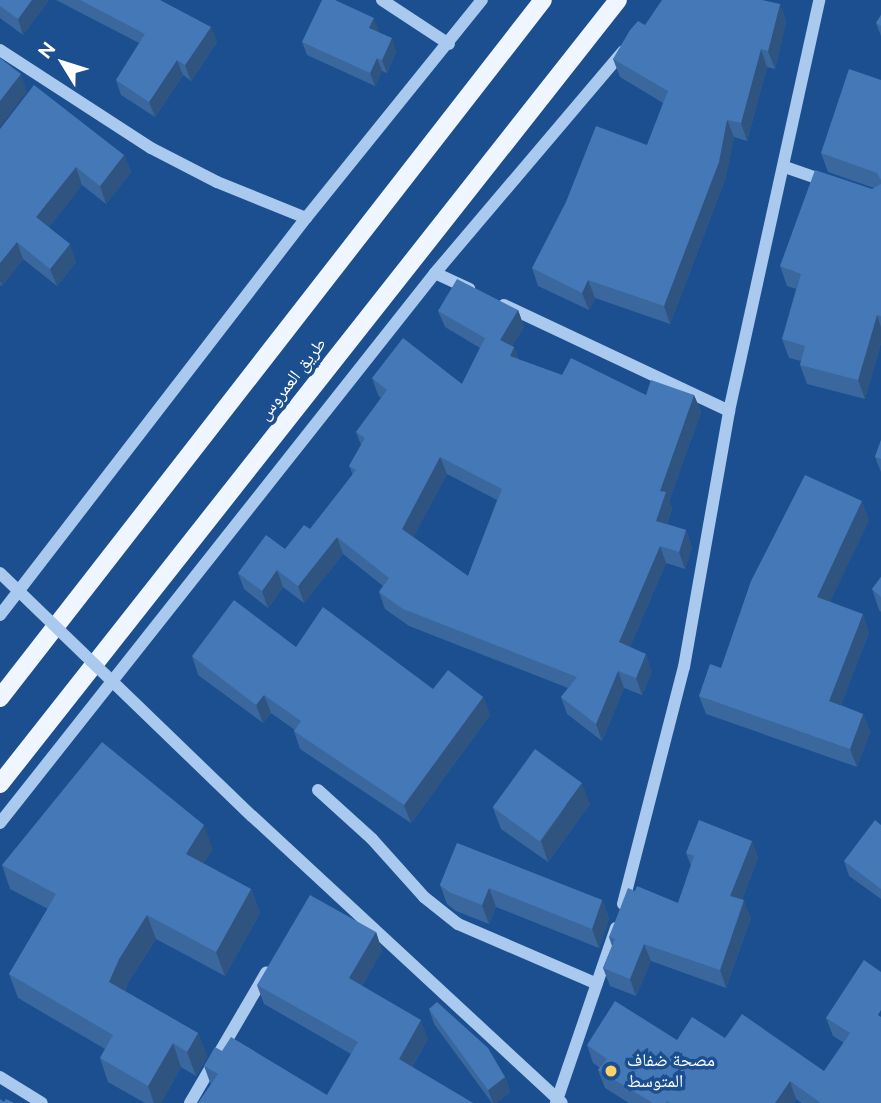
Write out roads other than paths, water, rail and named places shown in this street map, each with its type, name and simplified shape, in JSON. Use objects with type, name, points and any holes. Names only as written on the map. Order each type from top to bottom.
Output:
[{"type":"main road","name":"طريق العمروس","points":[[0,698],[544,0]]},
{"type":"main road","name":"طريق العمروس","points":[[0,784],[618,0]]},
{"type":"street","points":[[382,0],[449,44]]},
{"type":"street","points":[[0,615],[306,218],[482,0]]},
{"type":"street","points":[[0,573],[252,816],[559,1102],[638,861],[681,680],[729,411],[785,167],[819,0]]},
{"type":"street","points":[[0,823],[436,273],[631,42]]},
{"type":"street","points":[[0,50],[41,88],[162,154],[306,218]]},
{"type":"street","points":[[785,167],[845,188]]},
{"type":"street","points":[[436,273],[729,411]]},
{"type":"street","points":[[318,790],[372,839],[424,897],[458,924],[597,984]]},
{"type":"street","points":[[190,1103],[274,961]]},
{"type":"street","points":[[0,1077],[42,1103]]},
{"type":"place","name":"مصحة ضفاف المتوسط","points":[[611,1071]]}]
